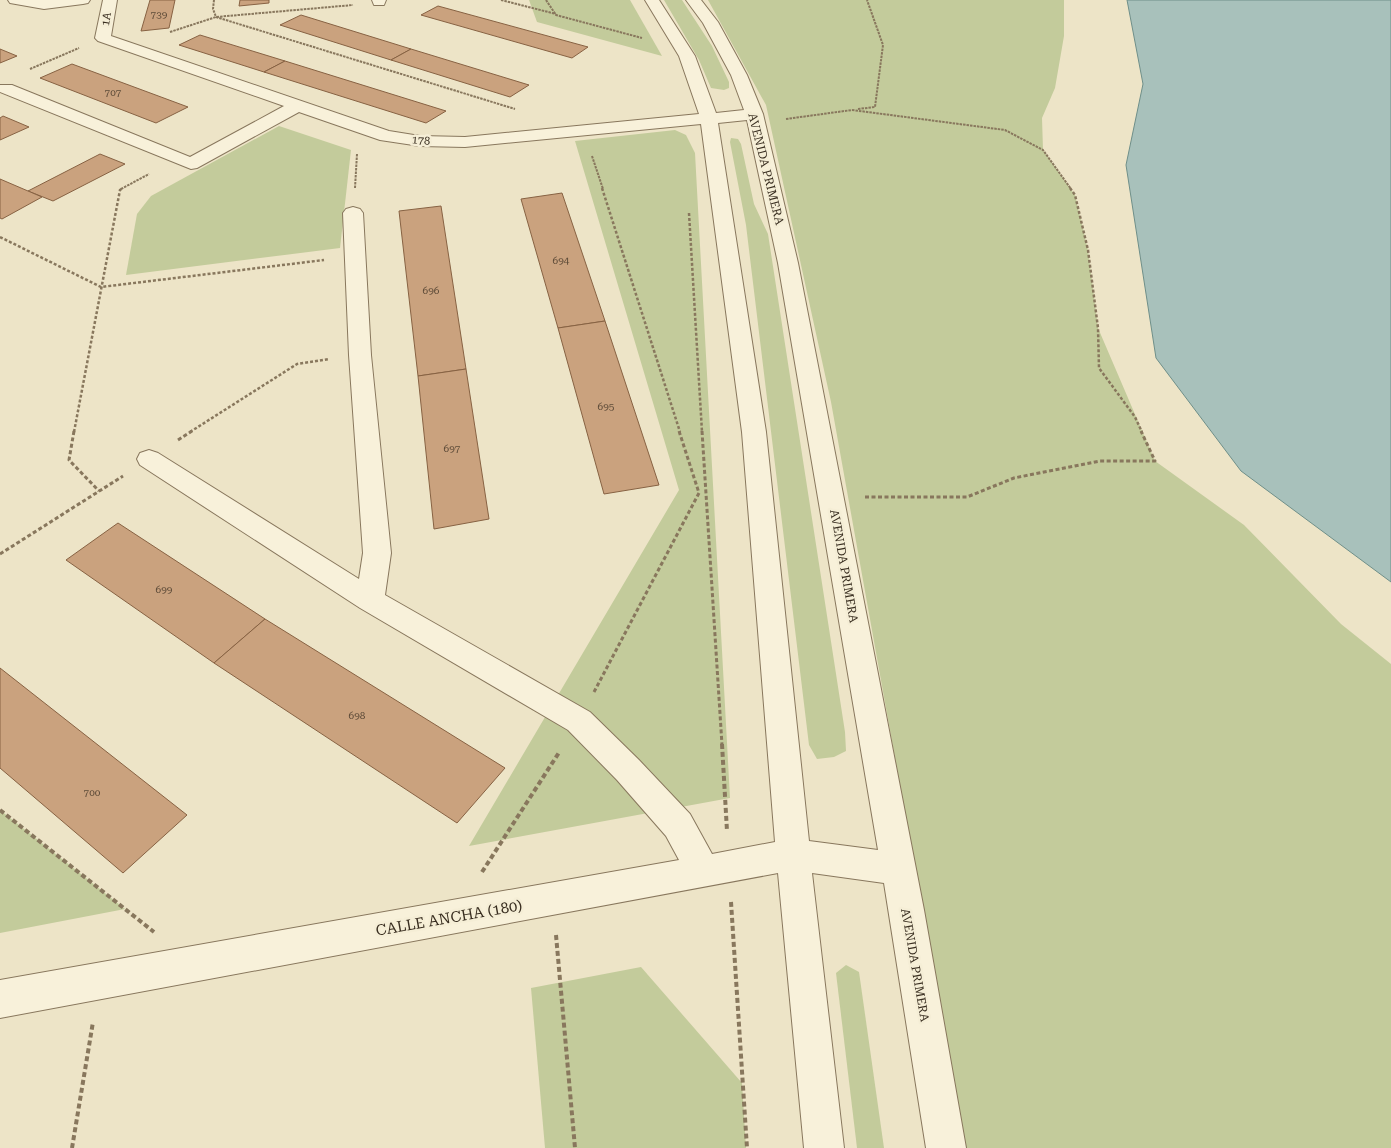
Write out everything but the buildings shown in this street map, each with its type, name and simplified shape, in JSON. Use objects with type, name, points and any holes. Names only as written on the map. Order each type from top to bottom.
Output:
[{"type":"street","points":[[15,0],[44,5],[83,0]]},
{"type":"street","name":"1A","points":[[103,38],[110,0]]},
{"type":"street","points":[[652,0],[683,50],[708,118],[754,432],[793,855],[824,1148]]},
{"type":"street","name":"AVENIDA PRIMERA","points":[[693,0],[710,22],[739,75],[755,118],[788,263],[832,498],[946,1148]]},
{"type":"street","name":"178","points":[[103,38],[386,136],[411,140],[465,142],[708,118],[755,118]]},
{"type":"street","points":[[6,88],[191,164],[299,105]]},
{"type":"street","points":[[353,213],[360,355],[377,553],[370,600]]},
{"type":"street","points":[[149,459],[370,600],[579,721],[628,770],[716,869]]},
{"type":"street","name":"CALLE ANCHA (180)","points":[[1,1002],[196,964],[793,855],[898,869]]},
{"type":"path","points":[[214,0],[212,9],[216,17],[521,111]]},
{"type":"path","points":[[500,0],[683,50]]},
{"type":"path","points":[[546,0],[556,14]]},
{"type":"path","points":[[755,118],[852,110],[875,106],[883,45],[867,0]]},
{"type":"path","points":[[126,46],[216,17],[379,1]]},
{"type":"path","points":[[26,71],[103,38]]},
{"type":"path","points":[[832,498],[967,497],[1014,478],[1100,461],[1155,461],[1135,416],[1099,368],[1098,328],[1088,250],[1075,196],[1043,150],[1005,130],[852,110]]},
{"type":"path","points":[[353,213],[360,126]]},
{"type":"path","points":[[454,917],[579,721],[699,493],[584,131]]},
{"type":"path","points":[[99,491],[69,460],[120,190],[178,159]]},
{"type":"path","points":[[689,210],[716,869],[747,1148]]},
{"type":"path","points":[[0,237],[101,287],[355,256]]},
{"type":"path","points":[[0,810],[196,964]]},
{"type":"path","points":[[552,899],[575,1148]]},
{"type":"path","points":[[72,1148],[100,982]]},
{"type":"green space","points":[[529,0],[630,0],[662,56],[537,22]]},
{"type":"green space","points":[[664,0],[682,0],[712,46],[729,82],[729,88],[724,90],[711,88],[699,60]]},
{"type":"green space","points":[[708,0],[1064,0],[1064,36],[1055,88],[1042,118],[1043,150],[1075,195],[1088,250],[1098,328],[1155,461],[1244,525],[1341,624],[1391,664],[1391,1148],[965,1148],[831,402],[766,105]]},
{"type":"green space","points":[[279,126],[351,150],[340,248],[126,275],[137,214],[151,196]]},
{"type":"green space","points":[[675,130],[686,135],[695,153],[730,798],[469,846],[679,490],[575,141]]},
{"type":"green space","points":[[731,138],[738,139],[741,144],[754,204],[768,234],[845,732],[846,751],[834,757],[817,759],[809,745],[746,225],[730,142]]},
{"type":"green space","points":[[0,810],[125,909],[0,933]]},
{"type":"green space","points":[[846,965],[859,972],[884,1148],[857,1148],[836,973]]},
{"type":"green space","points":[[641,967],[742,1083],[746,1148],[545,1148],[531,988]]},
{"type":"water","points":[[1127,0],[1391,0],[1391,582],[1241,471],[1156,358],[1126,165],[1143,84]]}]
